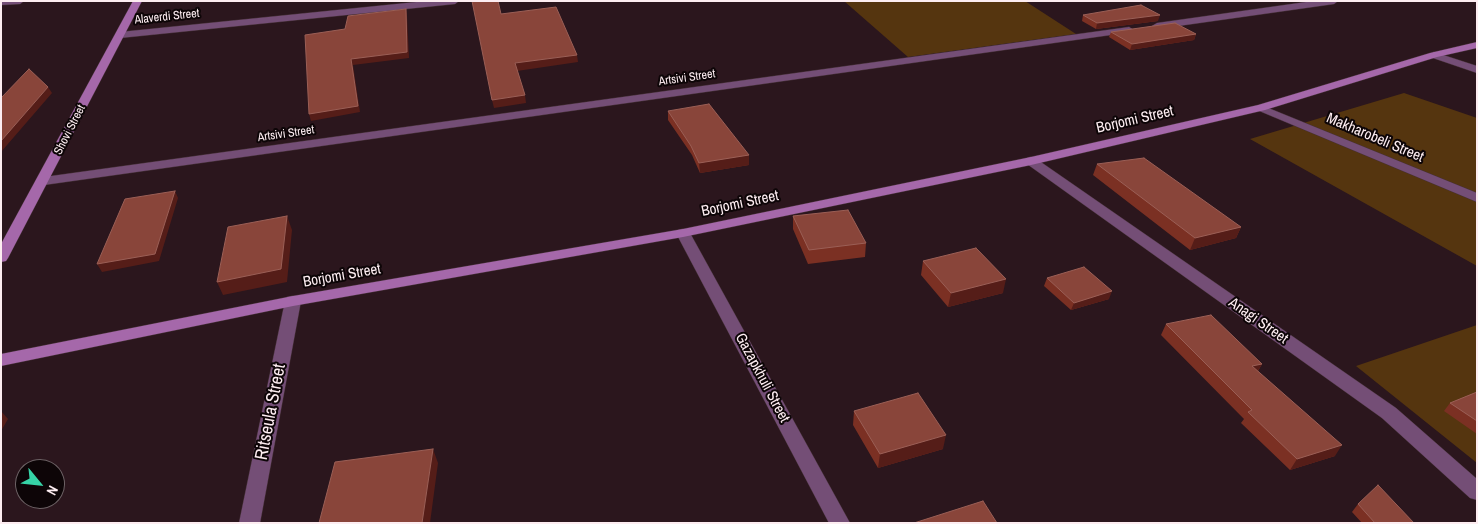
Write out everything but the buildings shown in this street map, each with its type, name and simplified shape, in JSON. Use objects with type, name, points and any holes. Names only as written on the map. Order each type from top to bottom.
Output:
[{"type":"street","points":[[1,2],[20,1]]},
{"type":"street","name":"Shovi Street","points":[[1,258],[44,182],[138,1]]},
{"type":"street","name":"Alaverdi Street","points":[[120,35],[455,1]]},
{"type":"street","points":[[1270,1],[1286,8]]},
{"type":"street","name":"Artsivi Street","points":[[44,182],[1334,1]]},
{"type":"street","name":"Borjomi Street","points":[[1,360],[293,301],[684,233],[1031,161],[1262,108],[1434,56],[1477,45]]},
{"type":"street","points":[[1434,56],[1477,70]]},
{"type":"street","name":"Makharobeli Street","points":[[1262,108],[1477,198]]},
{"type":"street","name":"Anagi Street","points":[[1031,161],[1390,413],[1477,492]]},
{"type":"street","name":"Gazapkhuli Street","points":[[684,233],[840,523]]},
{"type":"street","name":"Ritseula Street","points":[[249,523],[293,301]]},
{"type":"shaded area","points":[[844,1],[1025,1],[1076,34],[908,57]]},
{"type":"shaded area","points":[[1404,93],[1477,118],[1477,266],[1250,139]]},
{"type":"shaded area","points":[[1477,325],[1477,463],[1356,366]]}]
